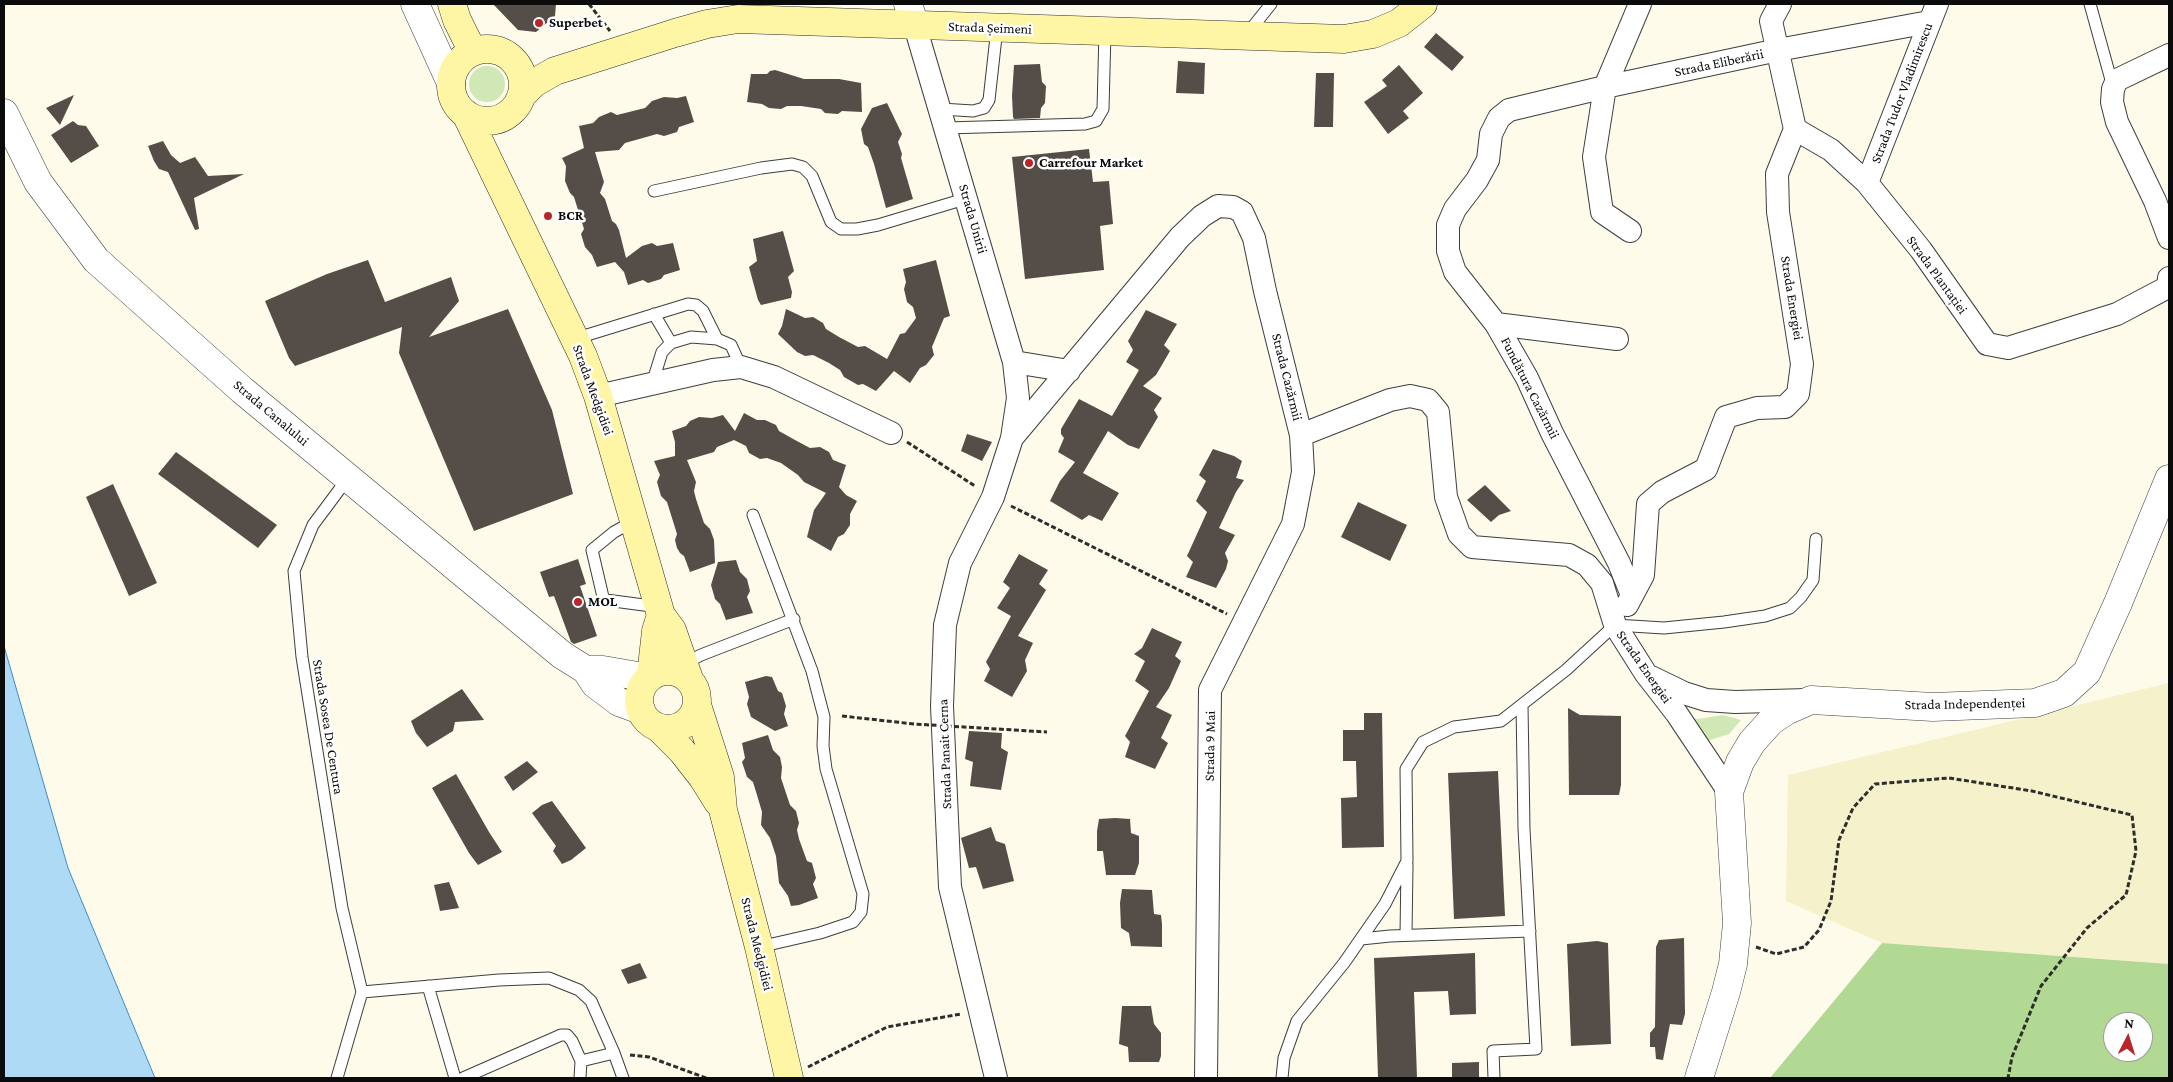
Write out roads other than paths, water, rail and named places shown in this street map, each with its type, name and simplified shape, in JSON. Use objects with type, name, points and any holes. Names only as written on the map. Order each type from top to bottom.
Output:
[{"type":"main road","points":[[452,4],[473,52]]},
{"type":"main road","name":"Strada Șeimeni","points":[[515,104],[534,83],[555,71],[623,48],[707,24],[737,12],[912,15],[997,28],[1344,39],[1373,34],[1399,23],[1423,4]]},
{"type":"main road","points":[[495,176],[501,137],[515,104],[522,76],[512,59],[504,53],[494,50],[483,49],[473,52],[457,64],[451,83],[452,95],[458,106],[466,114],[476,119],[500,118],[515,104]]},
{"type":"main road","name":"Strada Șeimeni","points":[[512,59],[526,68],[537,71],[555,71]]},
{"type":"main road","name":"Strada Medgidiei","points":[[466,114],[574,339],[598,396],[660,611],[656,631],[669,674]]},
{"type":"main road","points":[[669,674],[696,691],[697,705],[695,713],[683,726],[667,730],[650,719],[640,693],[669,674]]},
{"type":"main road","name":"Strada Medgidiei","points":[[697,705],[720,777],[723,810],[759,947],[789,1078]]},
{"type":"main road","name":"Strada Medgidiei","points":[[650,719],[688,758],[723,810]]},
{"type":"street","points":[[415,4],[451,83]]},
{"type":"street","points":[[1630,231],[1602,212],[1594,157],[1605,86],[1640,4]]},
{"type":"street","points":[[1780,4],[1771,21],[1794,129]]},
{"type":"street","name":"Strada Eliberării","points":[[1509,110],[1605,86],[1778,50],[1933,13]]},
{"type":"street","name":"Strada Tudor Vladimirescu","points":[[1867,183],[1933,13]]},
{"type":"street","name":"Strada Unirii","points":[[912,15],[968,198],[1014,362],[1018,398],[1012,438]]},
{"type":"street","points":[[2169,55],[2117,80],[2113,89],[2112,102],[2117,122],[2155,201],[2169,238]]},
{"type":"street","name":"Fundătura Cazărmii","points":[[1509,110],[1500,118],[1491,134],[1488,160],[1477,180],[1455,209],[1448,225],[1447,238],[1455,272],[1496,324],[1528,378],[1552,433],[1619,563],[1632,595]]},
{"type":"street","name":"Strada Canalului","points":[[4,113],[38,182],[96,260],[242,390],[555,648],[586,670],[595,684],[618,702],[650,719]]},
{"type":"street","name":"Strada Plantației","points":[[1794,129],[1831,150],[1867,183],[1922,250],[1987,344],[2008,348],[2116,314],[2168,287],[2169,278]]},
{"type":"street","name":"Strada Energiei","points":[[1699,1078],[1726,992],[1733,964],[1736,936],[1735,869],[1729,792],[1677,714],[1646,674],[1615,626],[1643,576],[1648,504],[1662,492],[1706,468],[1726,416],[1757,408],[1785,407],[1798,394],[1802,364],[1778,212],[1777,174],[1794,129]]},
{"type":"street","name":"Strada Cazărmii","points":[[1012,438],[1180,237],[1202,216],[1218,206],[1233,207],[1242,212],[1254,238],[1265,291],[1301,435],[1390,400],[1410,396],[1428,400],[1438,412],[1446,497],[1459,534],[1472,547],[1568,556],[1587,565],[1602,584],[1615,626]]},
{"type":"street","points":[[1496,324],[1618,339]]},
{"type":"street","points":[[1014,362],[1069,371]]},
{"type":"street","points":[[598,396],[713,370],[741,368],[774,377],[891,433]]},
{"type":"street","name":"Strada 9 Mai","points":[[1206,1078],[1210,690],[1293,524],[1303,472],[1301,435]]},
{"type":"street","name":"Strada Panait Cerna","points":[[996,1078],[950,887],[942,706],[944,625],[960,563],[993,497],[1012,438]]},
{"type":"street","name":"Strada Independenței","points":[[1729,792],[1740,762],[1752,742],[1771,720],[1811,700],[1933,707],[2035,703],[2064,693],[2087,672],[2118,603],[2169,479]]},
{"type":"street","points":[[586,670],[669,674]]},
{"type":"street","points":[[1646,674],[1684,694],[1706,700],[1735,702],[1811,700]]},
{"type":"lane","points":[[1246,35],[1271,4]]},
{"type":"lane","points":[[2090,4],[2113,89]]},
{"type":"lane","points":[[943,119],[984,108],[989,100],[997,28]]},
{"type":"lane","points":[[943,119],[1085,124],[1096,120],[1103,110],[1105,31]]},
{"type":"lane","points":[[654,191],[761,168],[792,164],[803,167],[812,176],[831,222],[841,229],[857,229],[878,225],[968,198]]},
{"type":"lane","points":[[574,339],[688,304],[696,305],[704,311],[717,339]]},
{"type":"lane","points":[[654,314],[671,343]]},
{"type":"lane","points":[[652,384],[662,352],[671,343],[691,337],[717,339],[731,345],[741,368]]},
{"type":"lane","name":"Strada Sosea De Centura","points":[[348,478],[313,525],[294,570],[302,657],[342,908],[362,992]]},
{"type":"lane","points":[[753,515],[812,670],[824,717],[823,746],[826,769],[864,894],[861,912],[853,922],[759,947]]},
{"type":"lane","points":[[634,521],[614,532],[592,550],[603,597],[606,600],[660,611]]},
{"type":"lane","points":[[1406,935],[1406,769],[1423,742],[1454,727],[1502,721],[1566,670],[1615,626],[1664,628],[1707,624],[1765,616],[1790,608],[1801,597],[1813,580],[1816,539]]},
{"type":"lane","points":[[669,674],[740,639],[794,619]]},
{"type":"lane","points":[[1494,1078],[1493,1051],[1536,1049],[1524,829],[1522,705]]},
{"type":"lane","points":[[1282,1078],[1284,1058],[1297,1021],[1361,939],[1385,904],[1407,861]]},
{"type":"lane","points":[[1361,939],[1406,935],[1530,931]]},
{"type":"lane","points":[[337,1078],[362,992],[500,980],[549,978],[579,990],[591,1001],[623,1078]]},
{"type":"lane","points":[[428,986],[455,1078]]},
{"type":"lane","points":[[463,1078],[560,1035],[567,1035],[572,1041],[581,1062],[580,1078]]},
{"type":"lane","points":[[581,1062],[614,1053]]},
{"type":"water","points":[[4,646],[68,868],[155,1078],[4,1078]]},
{"type":"place","name":"Superbet","points":[[539,23]]},
{"type":"place","name":"Carrefour Market","points":[[1029,163]]},
{"type":"place","name":"BCR","points":[[548,216]]},
{"type":"place","name":"MOL","points":[[578,602]]}]
